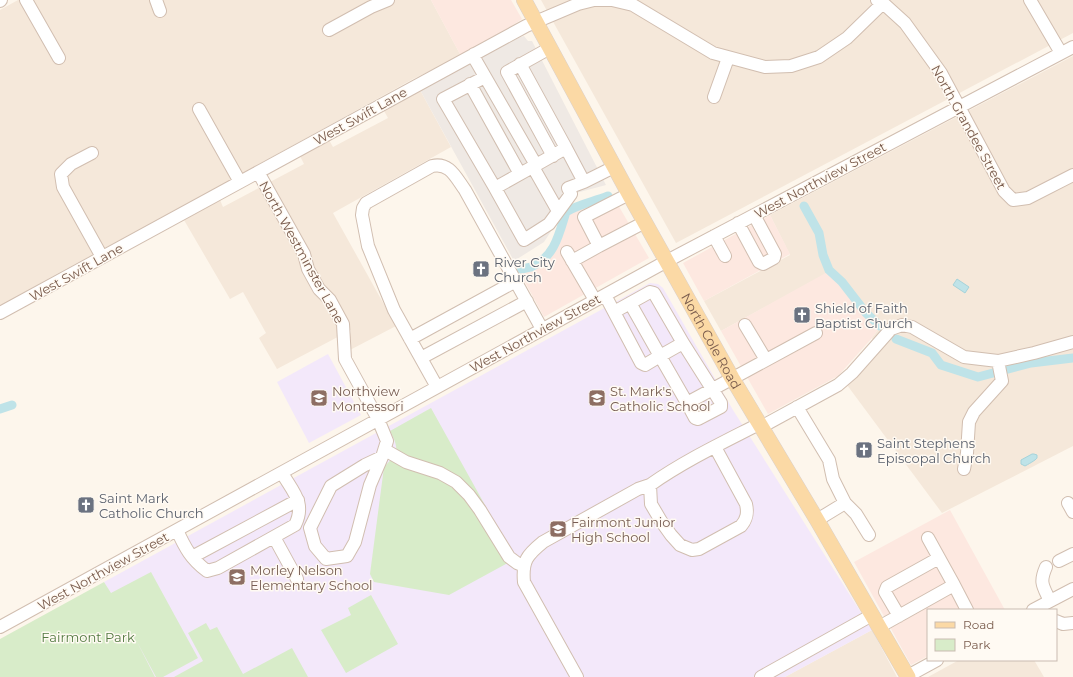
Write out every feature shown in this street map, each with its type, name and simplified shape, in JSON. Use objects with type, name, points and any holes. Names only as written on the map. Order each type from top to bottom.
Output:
[{"type":"main road","name":"North Cole Road","points":[[524,0],[614,167],[732,378],[817,520],[907,677]]},
{"type":"street","points":[[26,0],[59,58]]},
{"type":"street","points":[[328,30],[371,7],[388,0]]},
{"type":"street","name":"West Swift Lane","points":[[0,313],[524,26],[578,4],[594,0],[612,0],[633,5],[713,53],[765,67],[791,66],[819,57],[847,38],[880,2]]},
{"type":"street","points":[[1030,0],[1061,53]]},
{"type":"street","name":"North Grandee Street","points":[[880,2],[905,23],[941,73],[1004,191],[1013,200],[1028,198],[1073,175]]},
{"type":"street","name":"West Northview Street","points":[[0,627],[666,261],[1073,47]]},
{"type":"street","points":[[550,48],[507,72],[553,156]]},
{"type":"street","points":[[474,54],[476,61],[558,211]]},
{"type":"street","points":[[714,97],[728,58]]},
{"type":"street","points":[[520,64],[584,182]]},
{"type":"street","points":[[485,77],[443,99],[524,240],[549,224],[571,194],[568,188],[614,167]]},
{"type":"street","points":[[470,84],[520,174]]},
{"type":"street","points":[[199,109],[240,182]]},
{"type":"street","points":[[495,188],[566,148]]},
{"type":"street","points":[[92,153],[70,164],[61,174],[63,187],[102,257]]},
{"type":"street","points":[[437,387],[394,310],[368,246],[362,215],[363,208],[366,203],[406,180],[432,166],[439,164],[450,169],[469,197],[542,329]]},
{"type":"street","name":"North Westminster Lane","points":[[258,172],[304,254],[308,269],[319,289],[330,300],[343,324],[345,359],[378,419],[387,441],[384,454]]},
{"type":"street","points":[[599,246],[584,217],[629,194]]},
{"type":"street","points":[[738,223],[759,262],[763,264],[774,258],[775,254],[754,215]]},
{"type":"street","points":[[645,222],[599,246],[570,257],[600,297],[614,312],[641,363],[645,364],[683,343]]},
{"type":"street","points":[[714,236],[725,256]]},
{"type":"street","points":[[410,340],[516,281]]},
{"type":"street","points":[[614,312],[630,303],[650,292],[654,293],[683,343],[721,403],[721,407],[698,419],[695,418],[630,303]]},
{"type":"street","points":[[421,358],[527,301]]},
{"type":"street","points":[[745,325],[766,360]]},
{"type":"street","points":[[577,677],[524,582],[525,560],[531,551],[543,542],[638,489],[650,485],[668,472],[838,385],[852,373],[891,329],[902,325],[912,327],[964,357],[998,361],[1073,342]]},
{"type":"street","points":[[687,403],[816,333]]},
{"type":"street","points":[[964,469],[967,454],[969,422],[974,412],[1002,381],[998,361]]},
{"type":"street","points":[[797,407],[828,460],[833,479],[846,503],[856,514],[869,535]]},
{"type":"street","points":[[650,485],[651,504],[661,521],[680,545],[692,550],[700,549],[741,526],[745,521],[748,510],[715,447]]},
{"type":"street","points":[[384,454],[370,485],[355,542],[347,556],[326,559],[315,546],[310,528],[331,486],[384,454]]},
{"type":"street","points":[[384,454],[440,473],[456,482],[469,495],[480,510],[509,557],[524,566]]},
{"type":"street","points":[[177,530],[184,547],[196,563],[206,571],[218,568],[294,525],[299,515],[298,500],[282,473]]},
{"type":"street","points":[[192,558],[298,500]]},
{"type":"street","points":[[817,520],[846,503]]},
{"type":"street","points":[[274,537],[296,579]]},
{"type":"street","points":[[928,538],[966,609]]},
{"type":"street","points":[[1059,561],[1073,554]]},
{"type":"street","points":[[899,616],[886,592],[887,587],[939,558]]},
{"type":"street","points":[[1046,567],[1041,581],[1043,606],[1073,589]]},
{"type":"street","points":[[761,677],[876,621],[899,616],[954,586]]},
{"type":"street","points":[[1057,621],[1063,624],[1073,623]]},
{"type":"street","points":[[907,677],[935,661]]},
{"type":"shaded area","points":[[18,0],[431,0],[461,56],[413,79],[0,306],[0,10]]},
{"type":"shaded area","points":[[431,0],[511,0],[522,19],[491,40],[461,56]]},
{"type":"shaded area","points":[[541,0],[1073,0],[1073,33],[676,243]]},
{"type":"shaded area","points":[[524,36],[528,41],[532,41],[606,185],[576,193],[544,242],[514,261],[420,90]]},
{"type":"shaded area","points":[[1073,56],[1073,446],[942,513],[847,385],[878,351],[872,338],[879,328],[833,270],[721,331],[704,301],[790,255],[770,215]]},
{"type":"shaded area","points":[[420,90],[451,147],[333,213],[396,326],[348,351],[351,330],[277,369],[259,338],[266,333],[243,292],[230,299],[184,220],[220,200],[223,207],[304,164],[300,156],[329,140],[333,147],[388,118],[383,109]]},
{"type":"shaded area","points":[[614,198],[649,258],[544,317],[520,273],[534,271],[545,262],[558,246],[570,211],[593,206]]},
{"type":"shaded area","points":[[770,215],[790,254],[704,301],[683,263]]},
{"type":"shaded area","points":[[833,269],[844,281],[879,328],[838,376],[768,414],[721,331]]},
{"type":"shaded area","name":"Fairmont Junior High School","points":[[650,283],[658,284],[663,288],[733,410],[872,630],[785,677],[155,677],[104,582]]},
{"type":"shaded area","name":"Northview Montessori","points":[[328,354],[361,415],[309,443],[277,382]]},
{"type":"shaded area","points":[[950,510],[1004,609],[927,609],[927,657],[911,665],[854,562]]},
{"type":"shaded area","points":[[872,630],[897,677],[785,677]]},
{"type":"shaded area","points":[[957,661],[1035,661],[1044,677],[928,677]]},
{"type":"green space","points":[[431,408],[515,559],[449,595],[374,582],[370,574],[384,467],[396,451],[395,443],[390,431]]},
{"type":"green space","name":"Fairmont Park","points":[[151,572],[198,658],[163,677],[156,677],[136,640],[155,677],[0,677],[0,639],[104,582],[111,593]]},
{"type":"green space","points":[[371,595],[398,644],[346,673],[321,630],[351,615],[348,608]]},
{"type":"green space","points":[[206,623],[210,630],[217,627],[243,674],[292,648],[308,677],[174,677],[203,661],[188,633]]},
{"type":"water","points":[[957,279],[969,287],[965,293],[953,285]]},
{"type":"water","points":[[1032,454],[1037,455],[1037,458],[1025,466],[1021,464],[1021,460]]},
{"type":"waterway","points":[[521,269],[532,267],[540,262],[551,250],[555,244],[566,212],[581,205],[608,196]]},
{"type":"waterway","points":[[804,206],[819,233],[823,255],[829,270],[842,282],[866,313],[880,326]]},
{"type":"waterway","points":[[896,339],[932,353],[941,365],[978,377],[1031,363],[1073,358]]},
{"type":"waterway","points":[[0,409],[12,405]]},
{"type":"place","name":"River City Church","points":[[481,269]]},
{"type":"place","name":"Shield of Faith Baptist Church","points":[[802,315]]},
{"type":"place","name":"Northview Montessori","points":[[319,398]]},
{"type":"place","name":"St. Mark's Catholic School","points":[[597,398]]},
{"type":"place","name":"Saint Stephens Episcopal Church","points":[[864,450]]},
{"type":"place","name":"Saint Mark Catholic Church","points":[[86,505]]},
{"type":"place","name":"Fairmont Junior High School","points":[[558,529]]},
{"type":"place","name":"Morley Nelson Elementary School","points":[[237,577]]}]
